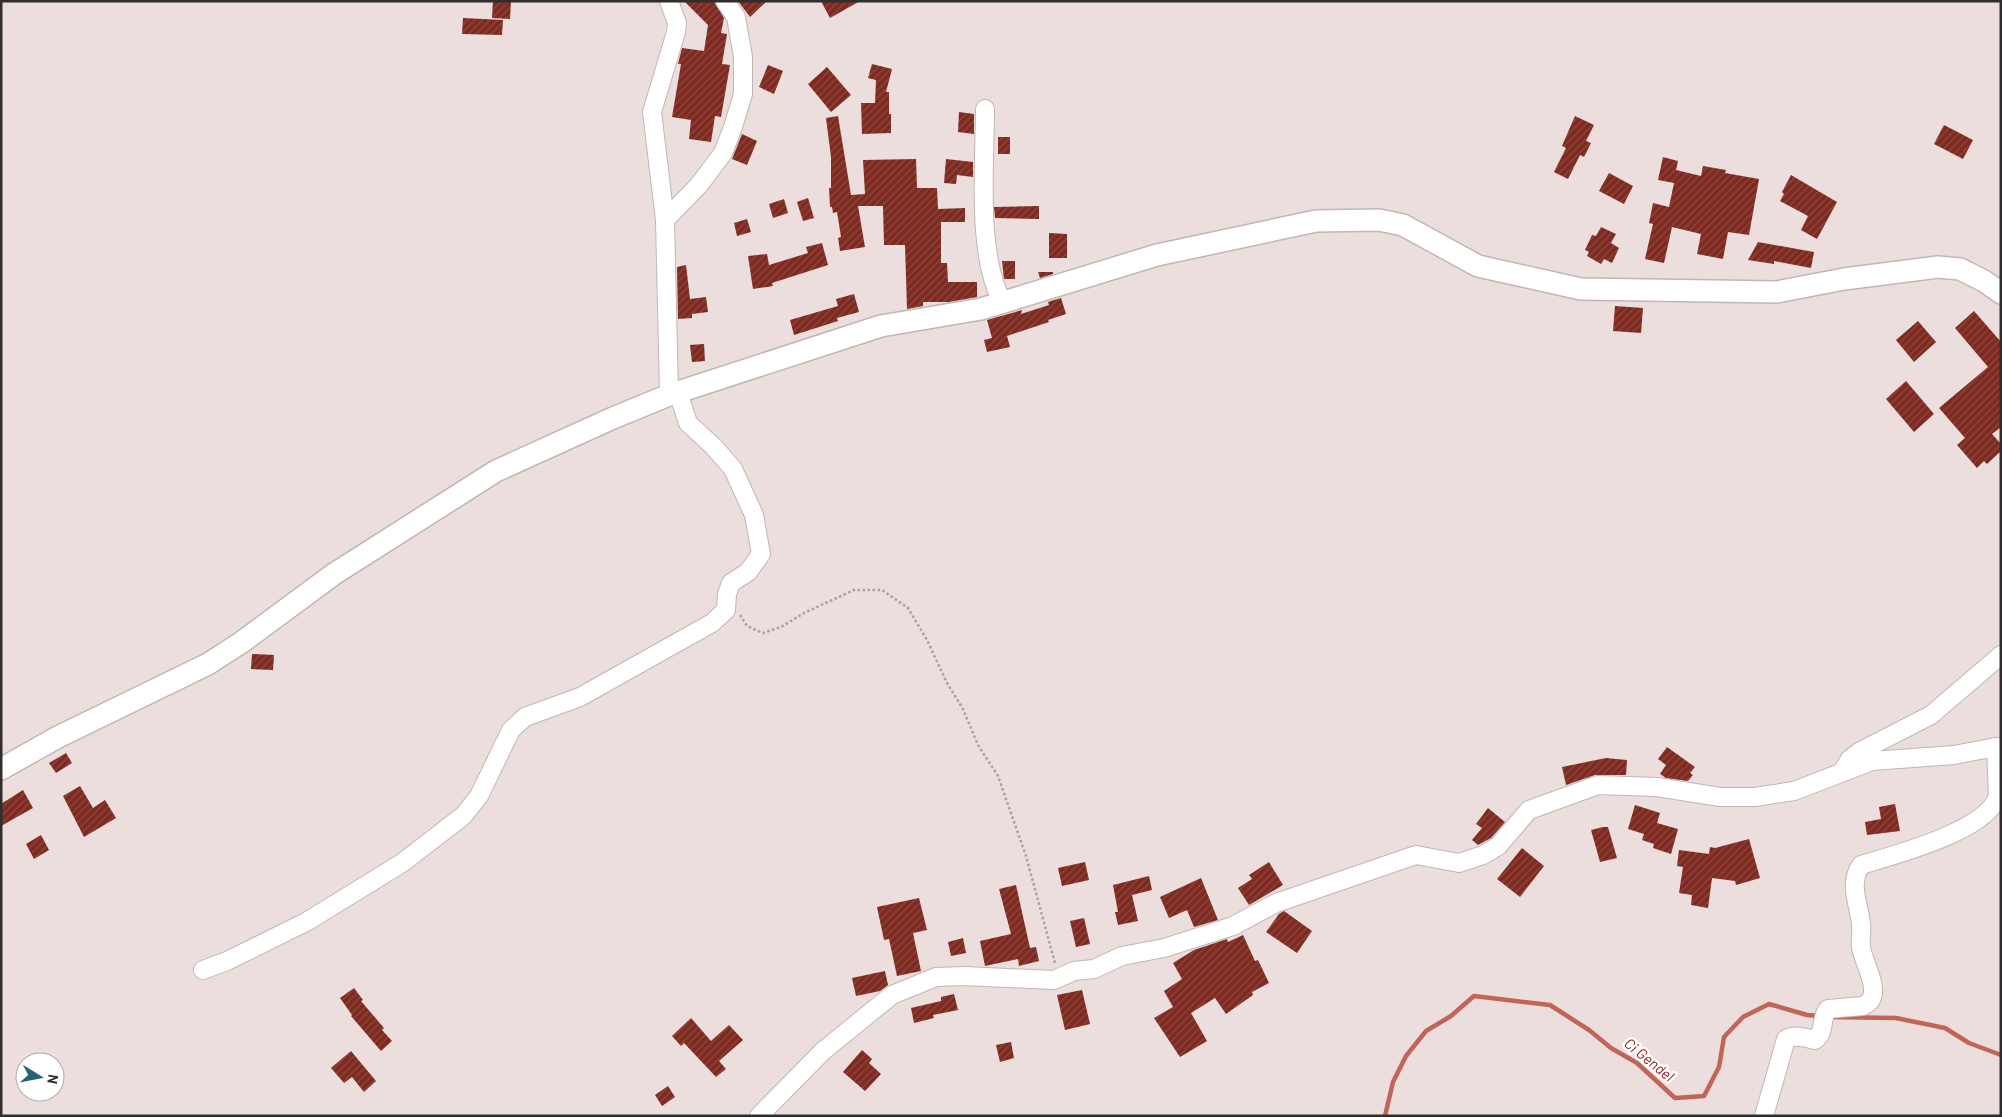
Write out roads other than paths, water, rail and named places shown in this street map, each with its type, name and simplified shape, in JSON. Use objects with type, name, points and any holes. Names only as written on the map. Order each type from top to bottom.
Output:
[{"type":"street","points":[[203,970],[227,961],[306,922],[402,862],[463,816],[479,796],[511,730],[525,717],[580,698],[712,623],[726,610],[727,594],[731,583],[748,572],[761,554],[754,515],[733,469],[714,447],[688,423],[673,394],[666,220],[652,112],[676,32],[677,23],[669,1]]},
{"type":"street","points":[[666,220],[699,185],[723,153],[734,127],[743,94],[743,57],[736,17],[725,1]]},
{"type":"street","points":[[984,109],[986,247],[991,279],[1002,303]]},
{"type":"street","points":[[1,768],[208,664],[242,642],[334,574],[496,472],[614,418],[673,394],[881,326],[981,309],[1157,254],[1316,220],[1379,220],[1403,225],[1478,266],[1581,288],[1777,292],[1844,278],[1938,267],[1960,269],[1984,281],[2001,293]]},
{"type":"street","points":[[1842,772],[1850,760],[1859,752],[1931,715],[2001,655]]},
{"type":"street","points":[[760,1116],[823,1051],[892,995],[936,977],[964,976],[1054,980],[1074,971],[1094,969],[1122,956],[1164,948],[1233,926],[1276,903],[1416,855],[1459,863],[1483,855],[1498,846],[1529,810],[1598,785],[1657,788],[1720,797],[1755,796],[1794,790],[1872,761],[1954,755],[1998,748],[1998,796],[1996,801],[1978,820],[1910,852],[1861,865],[1856,873],[1854,883],[1861,924],[1860,946],[1872,984],[1872,999],[1863,1006],[1828,1009],[1819,1037],[1815,1040],[1797,1036],[1791,1036],[1786,1039],[1764,1116]]},
{"type":"waterway","name":"Ci Gendel","points":[[1385,1116],[1393,1082],[1406,1056],[1426,1031],[1451,1016],[1474,996],[1550,1005],[1589,1030],[1611,1048],[1637,1063],[1675,1098],[1704,1096],[1719,1067],[1724,1037],[1743,1017],[1769,1004],[1807,1015],[1819,1016]]},
{"type":"waterway","name":"Ci Gendel","points":[[1829,1017],[1896,1018],[1945,1028],[1969,1043],[2001,1055]]}]
